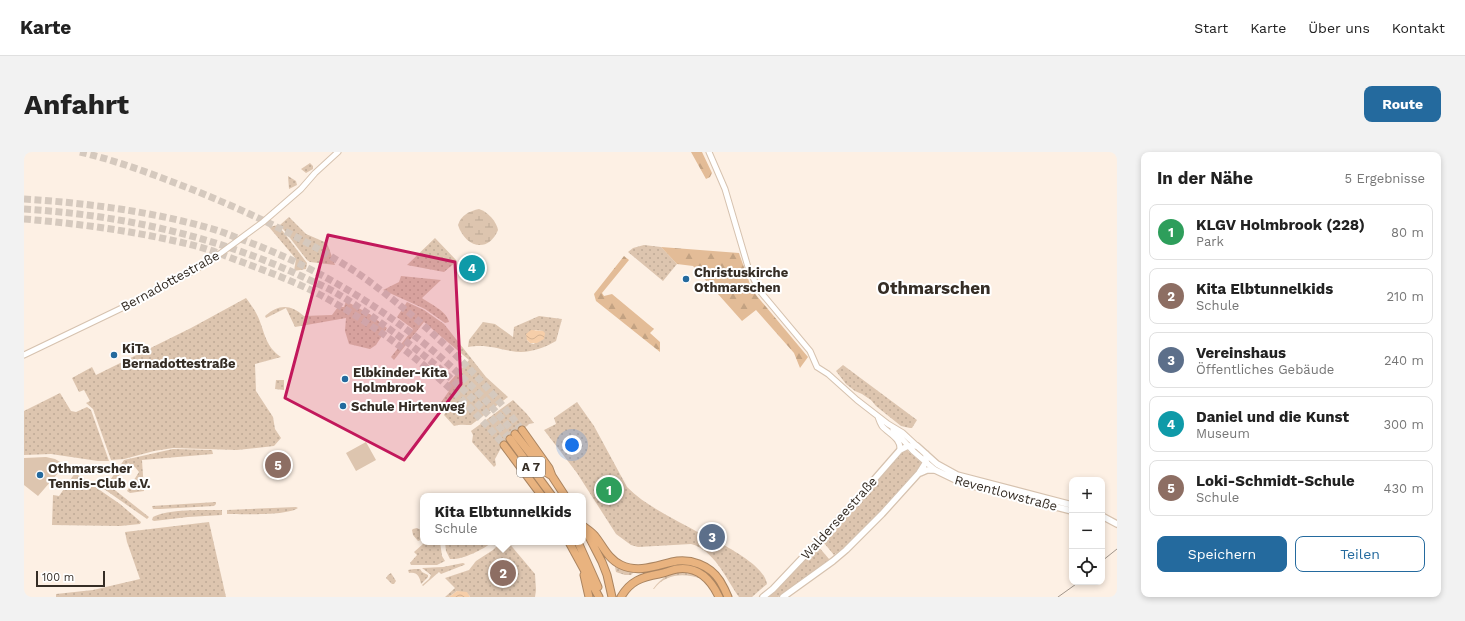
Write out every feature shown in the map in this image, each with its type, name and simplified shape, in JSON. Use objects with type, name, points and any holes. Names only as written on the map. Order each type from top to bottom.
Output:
[{"type":"highway","name":"A 7","points":[[522,430],[549,468],[552,476],[563,493]]},
{"type":"highway","name":"A 7","points":[[510,439],[544,471],[552,476]]},
{"type":"highway","name":"A 7","points":[[510,439],[540,493]]},
{"type":"highway","name":"A 7","points":[[510,439],[550,493]]},
{"type":"highway","points":[[586,528],[594,535],[610,557],[621,565],[637,569],[678,561],[696,563],[707,568],[716,576],[728,597]]},
{"type":"highway","points":[[586,532],[602,562],[607,575],[612,597]]},
{"type":"highway","points":[[571,545],[600,597]]},
{"type":"highway","points":[[579,545],[597,584],[600,597]]},
{"type":"highway","points":[[582,565],[589,597]]},
{"type":"highway","points":[[621,597],[629,586],[637,580],[683,568],[697,572],[706,577],[713,585],[719,597]]},
{"type":"main road","name":"Walderseestraße","points":[[763,597],[773,589],[845,513],[900,450],[908,446],[917,446]]},
{"type":"main road","name":"Reventlowstraße","points":[[917,446],[945,469],[960,477],[1069,504]]},
{"type":"main road","points":[[926,454],[926,462]]},
{"type":"main road","name":"Walderseestraße","points":[[783,597],[846,550],[882,514],[919,473],[926,462]]},
{"type":"main road","points":[[919,473],[928,470],[935,470]]},
{"type":"main road","name":"Reventlowstraße","points":[[935,470],[962,483],[1069,510]]},
{"type":"main road","points":[[1105,518],[1117,524]]},
{"type":"street","name":"Bernadottestraße","points":[[24,355],[147,296],[195,270],[263,222],[301,189],[315,173],[338,152]]},
{"type":"street","name":"Reventlowstraße","points":[[709,152],[722,181],[751,276],[759,290],[810,351],[817,367],[828,374],[877,416],[903,433],[917,446]]},
{"type":"street","points":[[877,416],[881,425],[897,440],[900,445],[900,450]]},
{"type":"street","name":"Reventlowstraße","points":[[888,424],[908,446],[935,470]]},
{"type":"highlighted area","points":[[328,235],[455,262],[461,384],[404,460],[285,398]]},
{"type":"green space","points":[[691,152],[702,152],[712,173],[710,177],[706,179]]},
{"type":"green space","points":[[310,163],[313,166],[313,169],[306,173],[301,169]]},
{"type":"green space","points":[[288,176],[296,181],[297,185],[289,189]]},
{"type":"green space","points":[[479,209],[491,217],[498,230],[494,238],[483,245],[471,243],[461,233],[458,225],[466,214]]},
{"type":"green space","points":[[289,217],[306,234],[327,243],[335,265],[310,262],[307,260],[280,225]]},
{"type":"green space","points":[[278,225],[307,263],[306,269],[294,271],[296,259],[269,227]]},
{"type":"green space","points":[[435,238],[457,261],[444,272],[407,265]]},
{"type":"green space","points":[[644,245],[661,247],[677,264],[663,281],[628,252],[633,248]]},
{"type":"green space","points":[[661,247],[739,253],[751,289],[808,357],[800,368],[794,353],[756,310],[742,321],[693,266],[677,264]]},
{"type":"green space","points":[[624,256],[629,260],[602,293],[604,296],[612,294],[654,329],[650,333],[660,342],[660,352],[596,301],[594,294]]},
{"type":"green space","points":[[401,276],[441,280],[422,298],[442,311],[448,318],[449,322],[445,323],[425,309],[383,290],[399,282]]},
{"type":"green space","points":[[246,298],[258,317],[268,342],[275,352],[281,357],[255,364],[256,391],[273,417],[275,429],[281,438],[274,446],[237,450],[173,448],[154,451],[124,459],[111,460],[93,409],[86,403],[90,401],[84,390],[79,392],[72,378],[92,367],[96,375],[191,328]]},
{"type":"green space","points":[[346,301],[371,315],[387,328],[376,345],[370,349],[349,344],[345,331],[346,318],[295,327],[286,308],[266,318],[265,316],[275,309],[284,307],[294,309],[304,316],[332,315],[338,307],[344,307]]},
{"type":"green space","points":[[407,302],[424,310],[444,324],[486,377],[508,397],[471,425],[454,426],[444,415],[446,412],[439,405],[449,391],[445,387],[469,360],[424,322],[394,360],[391,357],[413,329],[397,317]]},
{"type":"green space","points":[[539,316],[562,319],[556,341],[535,350],[517,352],[485,346],[468,347],[469,340],[483,322],[495,324],[513,337],[514,327]],"holes":[[[535,330],[543,331],[534,344],[527,340]]]},
{"type":"green space","points":[[843,365],[917,420],[912,428],[901,426],[876,406],[871,400],[846,384],[836,371]]},
{"type":"green space","points":[[276,380],[284,380],[284,390],[275,389]]},
{"type":"green space","points":[[60,393],[71,411],[76,412],[87,407],[91,410],[109,461],[98,461],[51,454],[24,455],[24,411]]},
{"type":"green space","points":[[513,400],[534,423],[529,424],[511,437],[501,448],[495,459],[496,465],[494,467],[472,442],[473,435],[471,431]]},
{"type":"green space","points":[[577,402],[594,426],[627,487],[653,507],[703,535],[703,538],[708,546],[717,541],[739,554],[760,571],[765,577],[767,584],[752,597],[739,597],[713,558],[699,547],[691,544],[638,547],[631,545],[616,534],[577,473],[544,430],[556,424],[554,418]]},
{"type":"green space","points":[[366,442],[376,460],[356,471],[346,453]]},
{"type":"green space","points":[[173,449],[212,450],[213,454],[142,460],[144,491],[130,493],[127,491],[139,472],[135,467],[128,463],[111,487],[149,517],[147,519],[104,489],[124,460]]},
{"type":"green space","points":[[907,450],[923,464],[871,522],[837,554],[836,553],[834,555],[824,543],[824,540],[848,515],[900,454]]},
{"type":"green space","name":"Othmarscher Tennis-Club e.V.","points":[[46,457],[55,459],[65,465],[38,496],[24,485],[24,458]]},
{"type":"green space","points":[[75,473],[120,504],[141,522],[140,524],[120,526],[52,525],[53,495],[59,496]]},
{"type":"green space","points":[[216,502],[214,506],[153,509],[152,506]]},
{"type":"green space","points":[[298,508],[292,511],[284,512],[227,514],[227,510]]},
{"type":"green space","points":[[186,510],[222,510],[222,515],[152,520],[153,517],[159,514]]},
{"type":"green space","points":[[209,522],[226,597],[56,597],[56,594],[93,590],[140,579],[125,532]]},
{"type":"green space","points":[[417,528],[420,530],[420,540],[418,541],[413,535],[413,529]]},
{"type":"green space","points":[[422,545],[440,545],[442,556],[445,561],[437,565],[411,565],[410,563],[417,555],[414,552]]},
{"type":"green space","points":[[445,545],[488,545],[472,554],[455,559],[450,559],[446,551]]},
{"type":"green space","points":[[498,545],[511,545],[535,574],[535,597],[470,597],[469,595],[457,591],[449,597],[445,597],[455,588],[445,578],[469,570],[476,561]]},
{"type":"green space","points":[[818,546],[829,559],[828,561],[778,597],[767,597],[787,579]]},
{"type":"green space","points":[[463,563],[465,564],[464,565],[441,574],[439,572],[423,586],[422,585],[431,575],[422,568],[443,567]]},
{"type":"green space","points":[[675,565],[699,568],[711,577],[724,597],[722,597],[712,579],[700,570],[642,574]]},
{"type":"green space","points":[[615,567],[634,572],[631,575],[625,575],[616,572]]},
{"type":"green space","points":[[420,569],[428,575],[428,577],[421,584],[419,577],[415,573],[409,573],[408,570]]},
{"type":"green space","points":[[684,571],[695,573],[702,579],[683,575],[670,577],[653,589],[666,576]]},
{"type":"green space","points":[[391,573],[396,581],[394,584],[386,578]]},
{"type":"water","points":[[531,330],[543,331],[545,333],[544,339],[537,343],[530,343],[527,340],[526,334]]},
{"type":"water","points":[[457,591],[467,592],[470,597],[449,597]]},
{"type":"tunnel","points":[[80,152],[136,169],[191,189],[257,217],[349,267],[387,295],[429,330],[488,388],[522,430]]},
{"type":"tunnel","points":[[24,199],[94,205],[140,212],[186,222],[243,240],[320,274],[357,295],[426,345],[458,373],[488,403],[515,434]]},
{"type":"tunnel","points":[[24,209],[95,216],[164,229],[199,238],[266,261],[325,287],[369,314],[424,355],[483,409],[510,439]]},
{"type":"tunnel","points":[[24,219],[68,223],[156,237],[216,252],[285,278],[326,298],[351,313],[399,346],[465,402],[504,445]]},
{"type":"tram line","points":[[1105,559],[1117,549]]},
{"type":"tram line","points":[[1058,597],[1075,585]]},
{"type":"place","name":"Daniel und die Kunst","points":[[472,268]]},
{"type":"place","name":"Christuskirche Othmarschen","points":[[686,279]]},
{"type":"place","name":"KiTa Bernadottestraße","points":[[114,355]]},
{"type":"place","name":"Elbkinder-Kita Holmbrook","points":[[345,379]]},
{"type":"place","name":"Schule Hirtenweg","points":[[343,406]]},
{"type":"place","name":"Loki-Schmidt-Schule","points":[[278,465]]},
{"type":"place","name":"Othmarscher Tennis-Club e.V.","points":[[40,475]]},
{"type":"place","name":"KLGV Holmbrook (228)","points":[[609,490]]},
{"type":"place","name":"Vereinshaus","points":[[712,537]]},
{"type":"place","name":"Kita Elbtunnelkids","points":[[503,573]]},
{"type":"district","name":"Othmarschen","points":[[934,288]]}]
